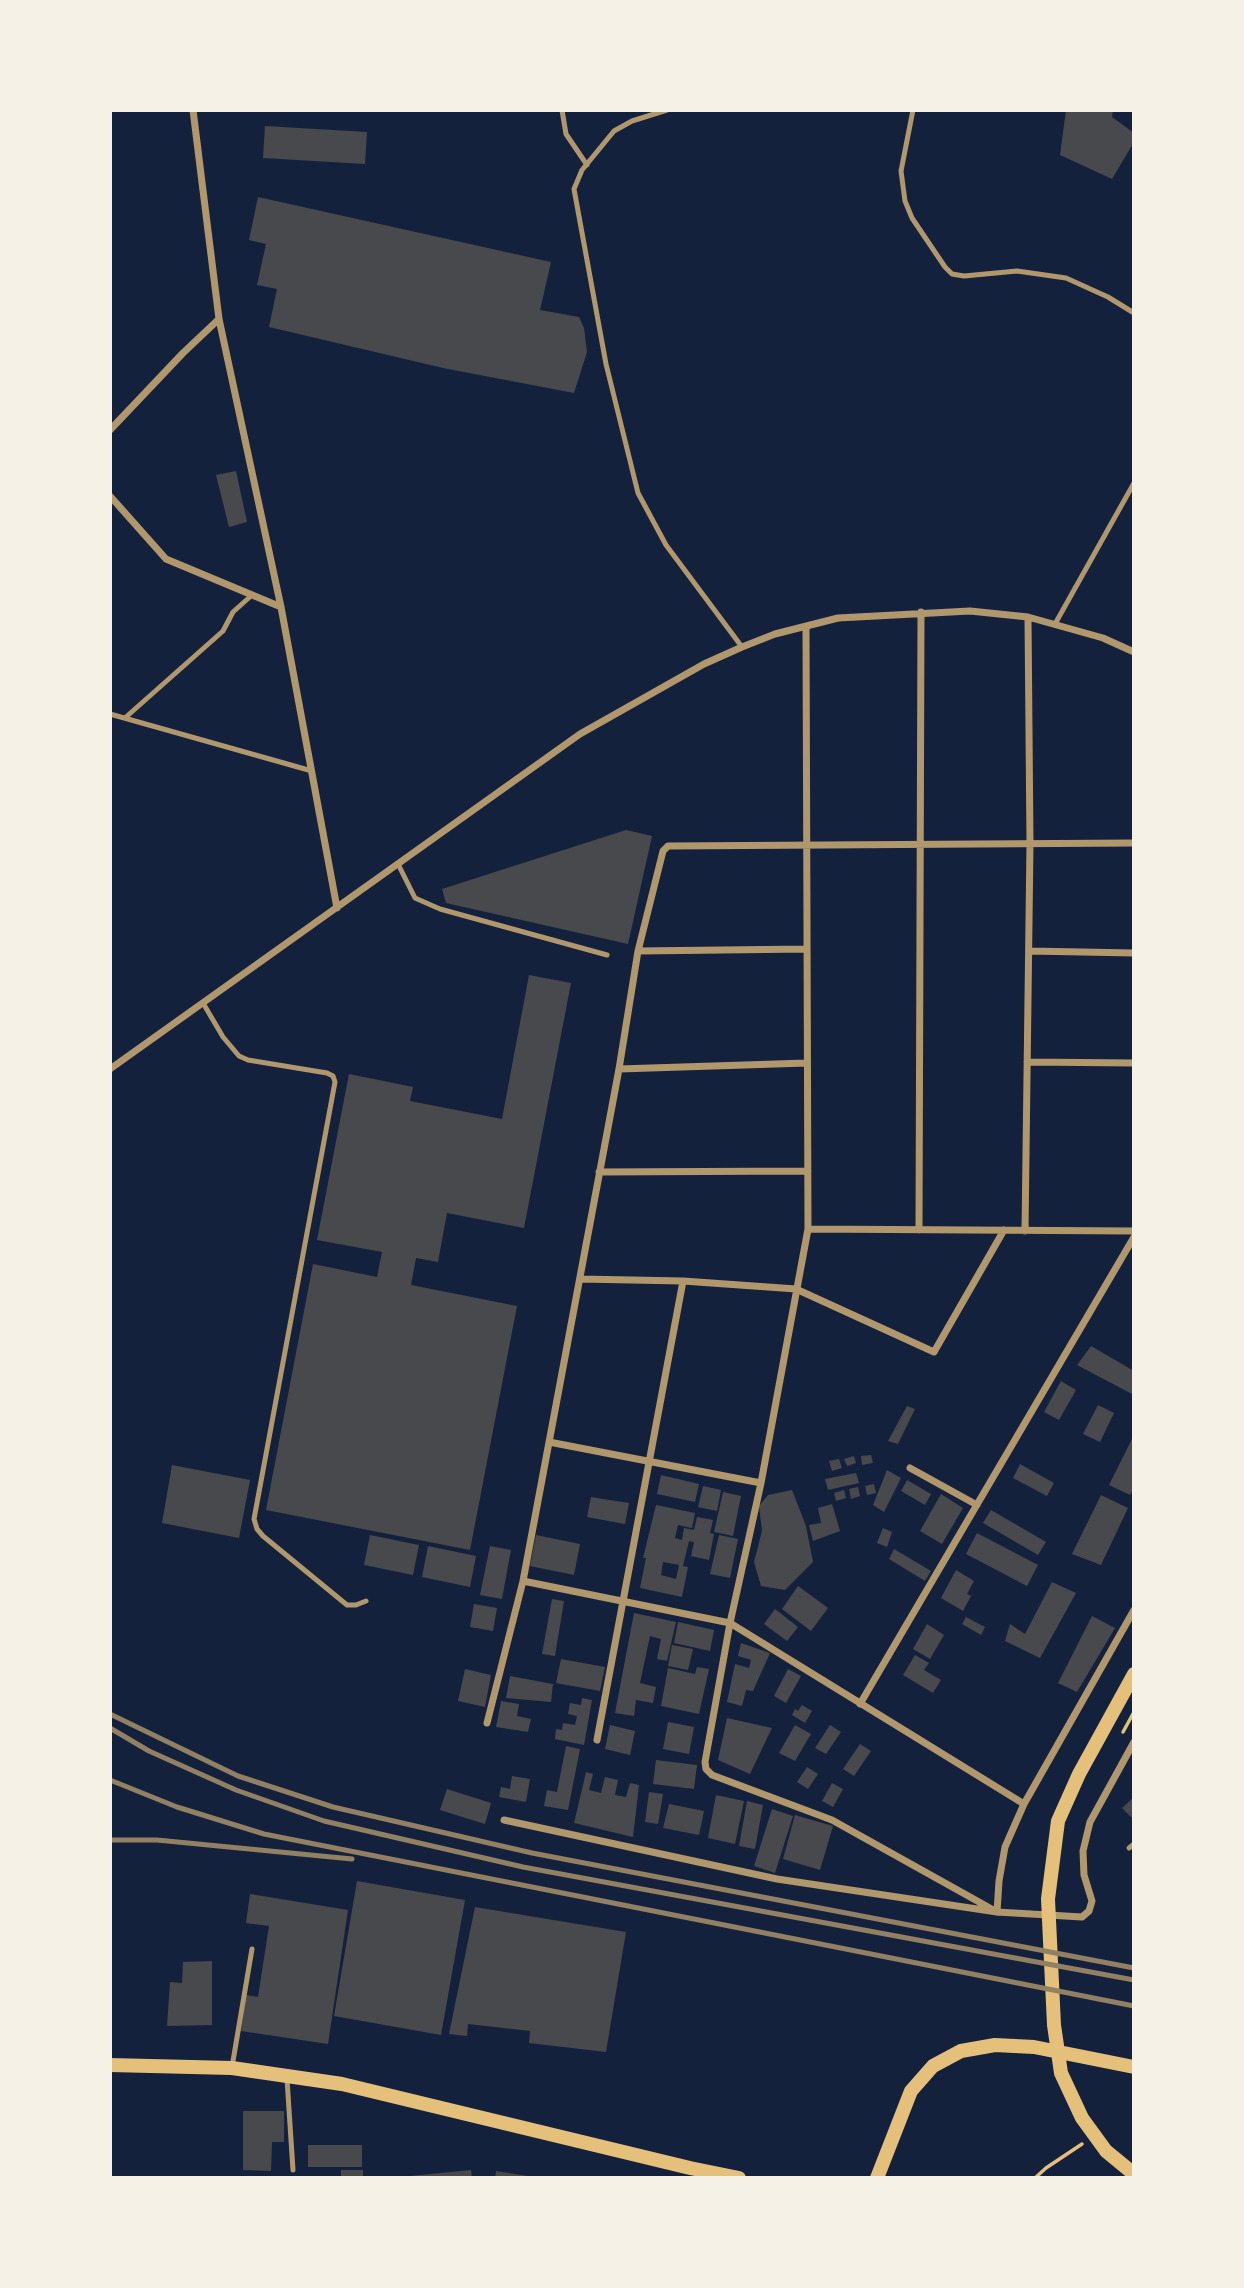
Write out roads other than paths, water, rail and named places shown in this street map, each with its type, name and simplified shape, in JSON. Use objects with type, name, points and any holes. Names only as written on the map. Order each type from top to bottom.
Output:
[{"type":"main road","points":[[1134,1674],[1079,1774],[1058,1821],[1048,1899],[1054,2025],[1061,2073],[1082,2118],[1106,2151],[1134,2174]]},
{"type":"main road","points":[[877,2178],[911,2091],[933,2066],[961,2051],[995,2045],[1034,2047],[1134,2067]]},
{"type":"main road","points":[[110,2065],[232,2068],[342,2084],[690,2173],[739,2178]]},
{"type":"street","points":[[193,110],[219,319],[281,607],[337,908]]},
{"type":"street","points":[[110,430],[219,319]]},
{"type":"street","points":[[110,496],[166,559],[281,607]]},
{"type":"street","points":[[110,1069],[580,734],[704,664],[742,647],[838,618],[970,611],[1028,617],[1103,638],[1134,652]]},
{"type":"street","points":[[919,1230],[921,612]]},
{"type":"street","points":[[1025,1231],[1030,844],[1028,617]]},
{"type":"street","points":[[806,626],[808,1229],[761,1483],[730,1623],[705,1762],[706,1769],[712,1775],[832,1821],[997,1912]]},
{"type":"street","points":[[487,1723],[523,1581],[619,1069],[638,951],[661,857],[668,846],[1134,843]]},
{"type":"street","points":[[638,951],[807,950]]},
{"type":"street","points":[[1029,951],[1134,953]]},
{"type":"street","points":[[1027,1062],[1134,1063]]},
{"type":"street","points":[[619,1069],[807,1063]]},
{"type":"street","points":[[599,1172],[808,1171]]},
{"type":"street","points":[[808,1229],[1134,1234],[860,1704]]},
{"type":"street","points":[[580,1279],[682,1281],[796,1289],[934,1352],[1004,1230]]},
{"type":"street","points":[[597,1740],[682,1281]]},
{"type":"street","points":[[548,1442],[761,1483]]},
{"type":"street","points":[[909,1468],[977,1506]]},
{"type":"street","points":[[523,1581],[730,1623],[1024,1804]]},
{"type":"street","points":[[997,1912],[1005,1847],[1024,1804],[1134,1609]]},
{"type":"street","points":[[504,1820],[777,1879],[997,1912],[1082,1917],[1089,1911],[1092,1901],[1084,1875],[1083,1851],[1090,1822],[1134,1742]]},
{"type":"lane","points":[[562,110],[566,134],[587,165]]},
{"type":"lane","points":[[667,110],[614,131],[587,165],[574,190],[606,364],[634,482],[666,545],[742,647]]},
{"type":"lane","points":[[913,110],[901,171],[905,201],[912,218],[945,267],[953,274],[964,276],[1017,271],[1066,278],[1108,297],[1134,313]]},
{"type":"lane","points":[[1055,624],[1134,483]]},
{"type":"lane","points":[[126,717],[223,631],[233,612],[252,595]]},
{"type":"lane","points":[[110,714],[312,772]]},
{"type":"lane","points":[[398,864],[415,898],[440,909],[607,955]]},
{"type":"lane","points":[[203,1003],[223,1037],[239,1056],[248,1060],[327,1073],[333,1076],[335,1082],[254,1519],[263,1536],[347,1605],[366,1601]]},
{"type":"lane","points":[[232,2068],[252,1949]]},
{"type":"lane","points":[[287,2076],[293,2171]]},
{"type":"railway","points":[[110,1714],[238,1776],[333,1807],[532,1853],[1134,1968]]},
{"type":"railway","points":[[110,1728],[149,1751],[236,1790],[324,1821],[523,1867],[1134,1980]]},
{"type":"railway","points":[[110,1780],[177,1807],[264,1834],[1134,2006]]},
{"type":"railway","points":[[110,1840],[157,1840],[352,1859]]}]
